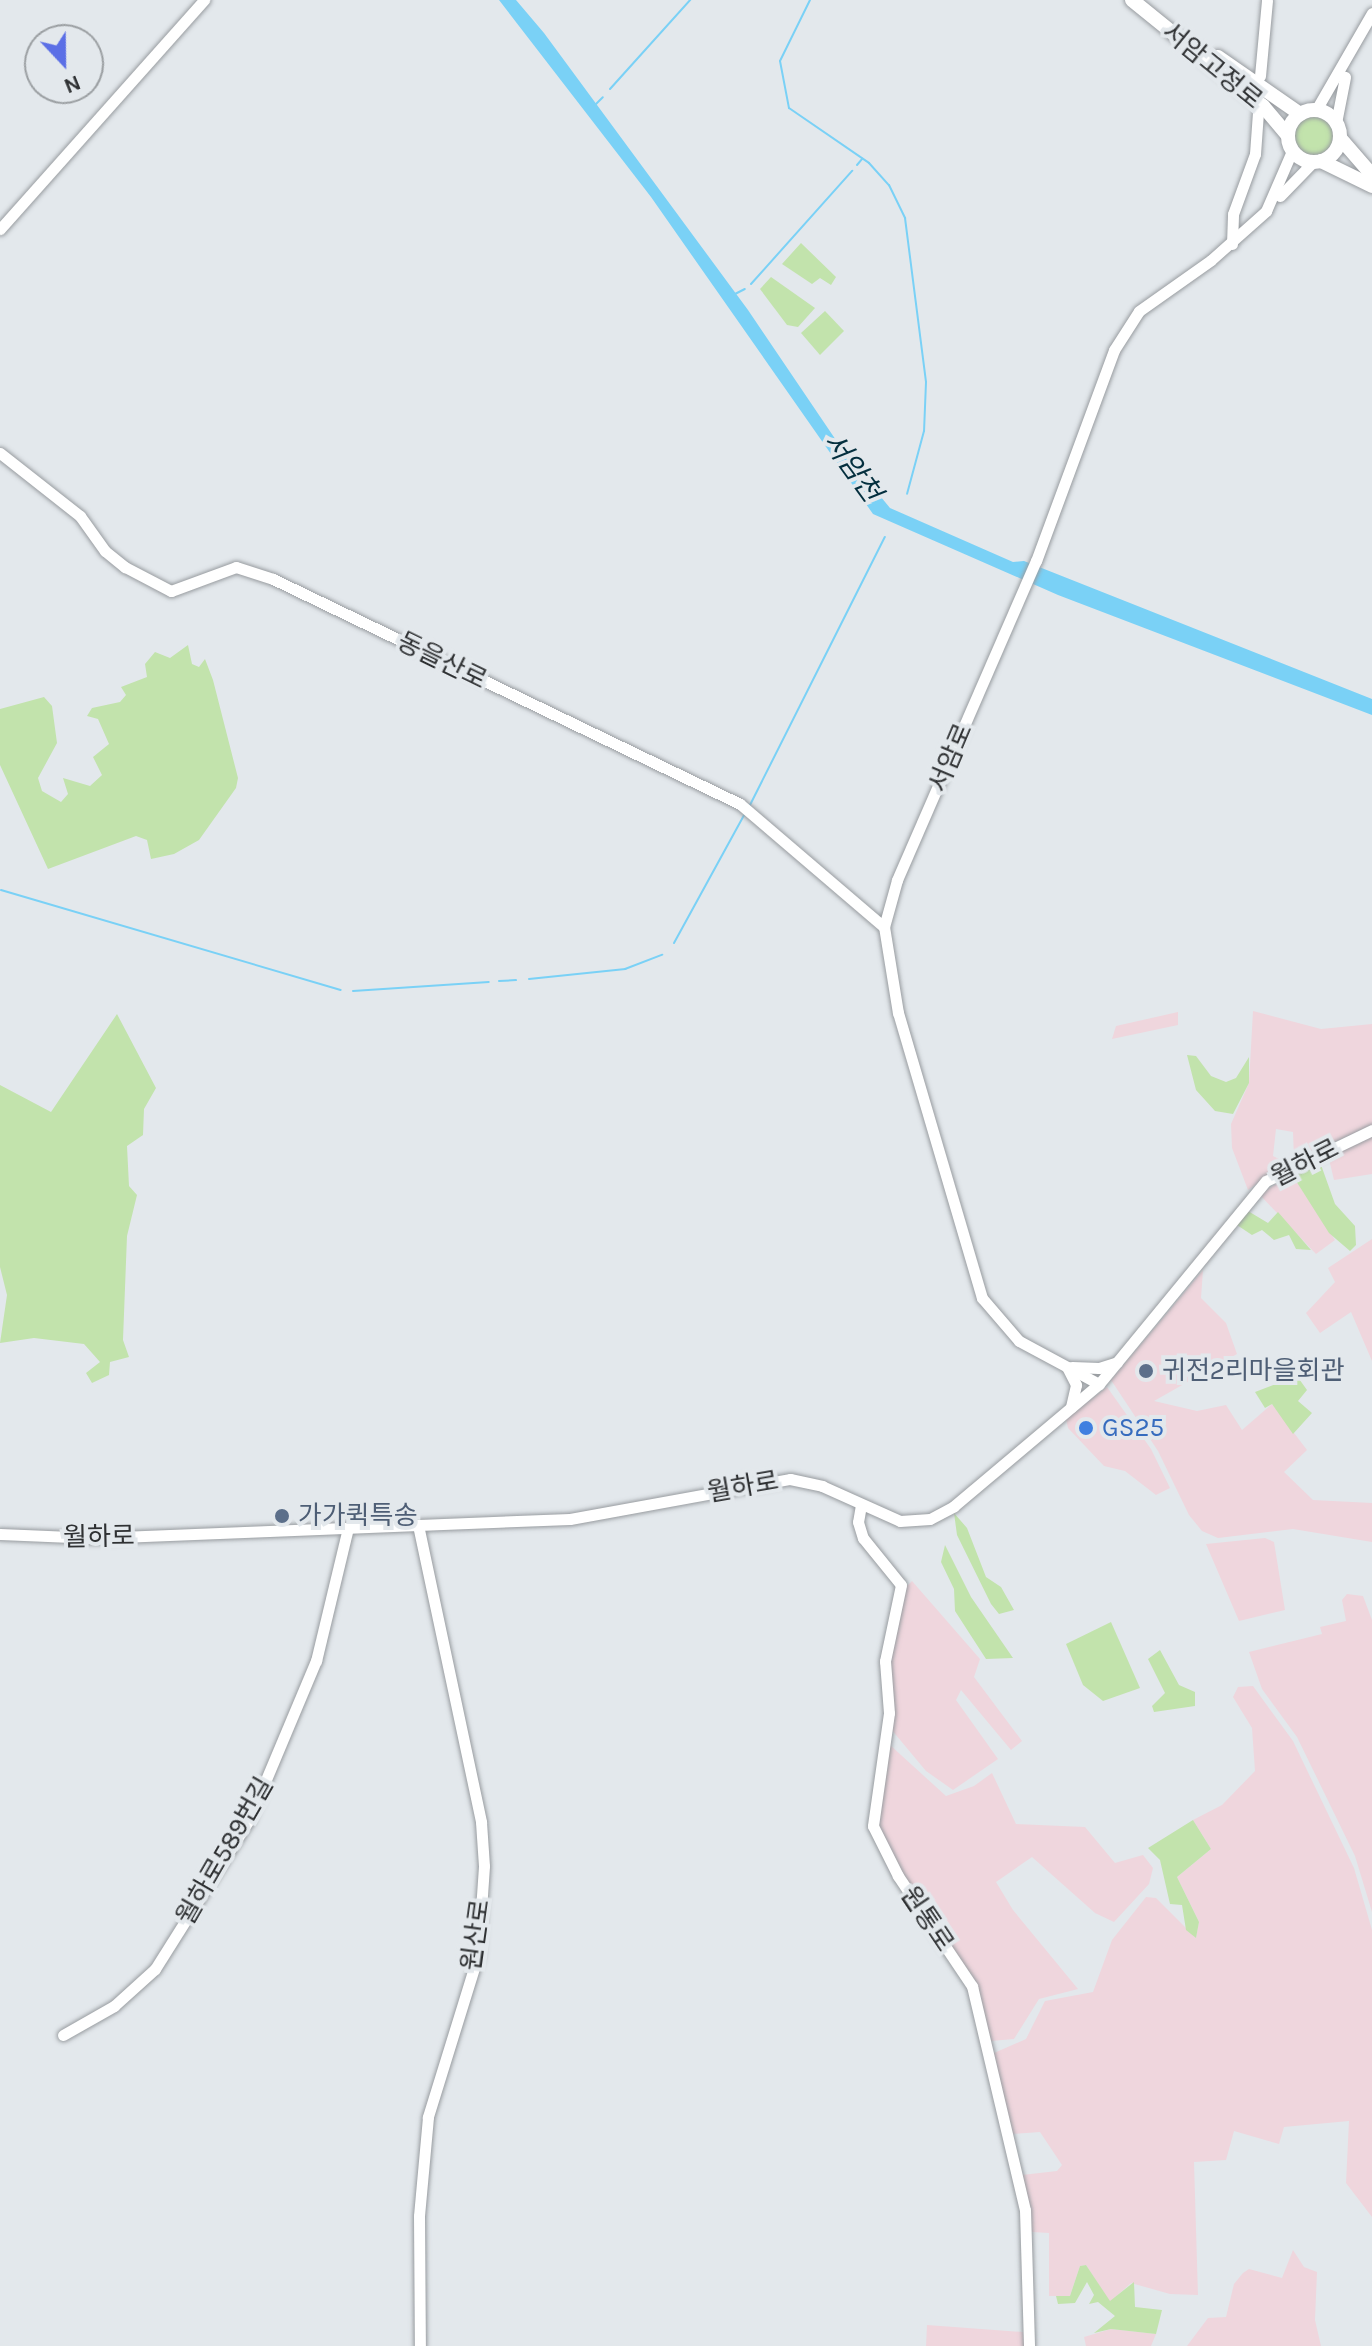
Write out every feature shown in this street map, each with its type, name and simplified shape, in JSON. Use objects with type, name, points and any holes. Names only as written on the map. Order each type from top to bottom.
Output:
[{"type":"main road","name":"서암고정로","points":[[1132,0],[1263,106],[1287,135]]},
{"type":"main road","name":"서암고정로","points":[[1146,0],[1300,114]]},
{"type":"main road","points":[[1372,175],[1338,130],[1316,110],[1300,114],[1287,135],[1292,151],[1372,186]]},
{"type":"main road","points":[[1317,162],[1335,153],[1338,130]]},
{"type":"street","points":[[0,229],[204,0]]},
{"type":"street","points":[[1260,76],[1267,0]]},
{"type":"street","points":[[1316,110],[1353,54],[1372,13]]},
{"type":"street","points":[[1338,130],[1353,54]]},
{"type":"street","points":[[1232,244],[1233,214],[1255,154],[1258,112]]},
{"type":"street","name":"서암로","points":[[1099,1384],[1012,1335],[982,1298],[898,1013],[884,927],[897,880],[1036,561],[1101,381],[1126,329],[1151,300],[1232,244],[1266,211],[1292,151]]},
{"type":"street","points":[[1266,211],[1317,162]]},
{"type":"street","name":"동을산로","points":[[0,453],[80,516],[105,551],[125,567],[171,591],[236,567],[273,579],[740,804],[884,927]]},
{"type":"street","name":"월하로","points":[[0,1534],[81,1538],[574,1519],[781,1479],[805,1480],[900,1521],[937,1517],[1099,1384],[1259,1187],[1292,1165],[1372,1130]]},
{"type":"street","points":[[1071,1410],[1076,1385],[1067,1367],[1099,1368],[1120,1361]]},
{"type":"street","name":"원통로","points":[[861,1505],[858,1522],[863,1538],[901,1585],[885,1661],[889,1713],[873,1826],[898,1876],[972,1986],[1025,2210],[1029,2346]]},
{"type":"street","name":"원산로","points":[[418,1525],[481,1822],[484,1866],[478,1955],[426,2132],[419,2216],[420,2346]]},
{"type":"street","name":"월하로589번길","points":[[63,2035],[114,2006],[155,1969],[238,1840],[316,1661],[348,1528]]},
{"type":"shaded area","points":[[1253,1011],[1321,1029],[1372,1024],[1372,1126],[1294,1159],[1293,1132],[1276,1129],[1273,1156],[1287,1163],[1248,1190],[1232,1148],[1231,1124],[1249,1083]]},
{"type":"shaded area","points":[[1178,1012],[1178,1025],[1112,1039],[1116,1026]]},
{"type":"shaded area","points":[[1372,1135],[1372,1174],[1334,1180],[1328,1155]]},
{"type":"shaded area","points":[[1291,1173],[1335,1240],[1316,1254],[1260,1195]]},
{"type":"shaded area","points":[[1372,1239],[1372,1361],[1351,1312],[1320,1333],[1306,1313],[1335,1282],[1328,1268]]},
{"type":"shaded area","points":[[1203,1270],[1201,1298],[1226,1323],[1237,1354],[1154,1401],[1197,1411],[1226,1405],[1242,1430],[1272,1404],[1307,1450],[1284,1472],[1313,1500],[1372,1503],[1372,1542],[1293,1529],[1218,1538],[1202,1531],[1189,1515],[1158,1451],[1111,1380]]},
{"type":"shaded area","points":[[1107,1387],[1151,1449],[1170,1488],[1156,1495],[1125,1471],[1104,1466],[1068,1428],[1066,1419]]},
{"type":"shaded area","points":[[1265,1538],[1274,1542],[1285,1610],[1239,1621],[1206,1544]]},
{"type":"shaded area","points":[[912,1581],[980,1659],[974,1677],[1022,1741],[1011,1750],[961,1690],[956,1700],[998,1759],[953,1790],[926,1771],[891,1729],[890,1654],[905,1588]]},
{"type":"shaded area","points":[[1347,1594],[1363,1596],[1372,1620],[1372,1912],[1355,1856],[1297,1737],[1262,1689],[1249,1652],[1322,1634],[1320,1627],[1346,1621],[1342,1600]]},
{"type":"shaded area","points":[[1253,1686],[1293,1741],[1354,1868],[1372,1930],[1372,2217],[1346,2183],[1349,2121],[1284,2127],[1279,2144],[1234,2131],[1226,2160],[1194,2162],[1198,2295],[1170,2294],[1131,2283],[1110,2302],[1086,2265],[1080,2266],[1070,2296],[1049,2296],[1049,2233],[1032,2232],[1022,2175],[1057,2171],[1062,2165],[1040,2132],[1011,2134],[994,2053],[1026,2039],[1045,2001],[1093,1992],[1112,1940],[1146,1897],[1156,1898],[1196,1938],[1199,1922],[1177,1877],[1211,1849],[1193,1820],[1222,1805],[1255,1771],[1252,1728],[1233,1697],[1238,1687]]},
{"type":"shaded area","points":[[890,1745],[946,1796],[974,1786],[992,1773],[1016,1824],[1085,1827],[1115,1863],[1143,1855],[1153,1868],[1149,1884],[1114,1922],[1095,1913],[1032,1857],[996,1882],[1013,1910],[1078,1989],[1039,1999],[1014,2039],[991,2041],[974,1983],[891,1859],[876,1824]]},
{"type":"shaded area","points":[[1293,2250],[1304,2267],[1317,2272],[1315,2320],[1321,2346],[1187,2346],[1208,2318],[1226,2317],[1234,2284],[1243,2273],[1249,2269],[1282,2278]]},
{"type":"shaded area","points":[[927,2325],[1023,2332],[1025,2346],[926,2346]]},
{"type":"shaded area","points":[[1111,2329],[1156,2334],[1151,2346],[1086,2346],[1084,2337]]},
{"type":"green space","points":[[1314,117],[1328,122],[1333,136],[1328,150],[1314,155],[1300,150],[1295,136],[1300,122]]},
{"type":"green space","points":[[801,243],[836,277],[831,285],[820,278],[812,284],[782,264]]},
{"type":"green space","points":[[771,277],[815,308],[798,327],[787,325],[760,289]]},
{"type":"green space","points":[[825,311],[844,331],[820,355],[801,333]]},
{"type":"green space","points":[[188,645],[192,664],[199,667],[205,659],[213,680],[238,778],[236,788],[199,840],[174,854],[151,859],[147,840],[136,836],[48,869],[0,765],[0,709],[44,697],[52,706],[57,743],[38,778],[42,791],[61,802],[68,794],[63,778],[90,786],[102,775],[93,757],[109,744],[98,719],[87,716],[92,708],[120,702],[126,695],[121,687],[147,677],[145,664],[155,652],[170,658]]},
{"type":"green space","points":[[117,1014],[156,1088],[144,1109],[143,1135],[127,1146],[129,1186],[137,1195],[127,1236],[123,1340],[129,1357],[110,1362],[109,1375],[92,1383],[86,1373],[100,1362],[84,1344],[34,1338],[0,1343],[7,1295],[0,1267],[0,1085],[51,1112]]},
{"type":"green space","points":[[1187,1055],[1196,1056],[1211,1076],[1226,1082],[1236,1078],[1249,1057],[1249,1083],[1233,1114],[1215,1111],[1196,1090]]},
{"type":"green space","points":[[1320,1162],[1335,1204],[1355,1226],[1356,1245],[1350,1251],[1329,1233],[1291,1173]]},
{"type":"green space","points":[[1248,1211],[1268,1223],[1278,1212],[1311,1250],[1296,1249],[1289,1235],[1274,1240],[1262,1230],[1252,1235],[1237,1225]]},
{"type":"green space","points":[[1297,1376],[1307,1390],[1298,1401],[1312,1413],[1293,1434],[1272,1404],[1265,1408],[1255,1392]]},
{"type":"green space","points":[[954,1513],[967,1528],[986,1577],[1001,1587],[1014,1610],[999,1614],[991,1604],[957,1535]]},
{"type":"green space","points":[[945,1545],[971,1597],[1013,1658],[986,1659],[955,1611],[954,1589],[941,1562]]},
{"type":"green space","points":[[1111,1622],[1140,1688],[1103,1701],[1083,1685],[1066,1644]]},
{"type":"green space","points":[[1160,1650],[1179,1685],[1195,1692],[1195,1706],[1154,1712],[1152,1706],[1165,1693],[1148,1659]]},
{"type":"green space","points":[[1193,1820],[1211,1849],[1177,1877],[1199,1922],[1196,1938],[1186,1930],[1182,1905],[1170,1904],[1160,1860],[1148,1848]]},
{"type":"green space","points":[[1086,2265],[1110,2301],[1134,2282],[1135,2307],[1162,2310],[1156,2334],[1111,2329],[1094,2333],[1115,2316],[1098,2302],[1089,2304],[1094,2295],[1087,2282],[1075,2303],[1058,2304],[1056,2296],[1070,2296],[1080,2266]]},
{"type":"water","name":"서암천","points":[[499,0],[516,0],[544,33],[748,310],[844,452],[890,508],[1013,562],[1024,561],[1372,699],[1372,715],[1058,595],[873,514],[651,197]]},
{"type":"waterway","points":[[610,89],[690,0]]},
{"type":"waterway","points":[[810,0],[780,61],[789,108],[869,163],[889,185],[905,218],[926,382],[924,431],[907,494]]},
{"type":"waterway","points":[[595,105],[603,97]]},
{"type":"waterway","points":[[857,165],[862,159]]},
{"type":"waterway","points":[[751,284],[852,171]]},
{"type":"waterway","points":[[735,294],[745,289]]},
{"type":"waterway","points":[[750,805],[885,537]]},
{"type":"waterway","points":[[674,943],[744,815]]},
{"type":"waterway","points":[[1,890],[341,990]]},
{"type":"waterway","points":[[529,979],[625,969],[662,955]]},
{"type":"waterway","points":[[499,981],[516,980]]},
{"type":"waterway","points":[[353,991],[489,982]]},
{"type":"place","name":"귀전2리마을회관","points":[[1146,1371]]},
{"type":"place","name":"GS25","points":[[1086,1428]]},
{"type":"place","name":"가가퀵특송","points":[[282,1516]]}]
